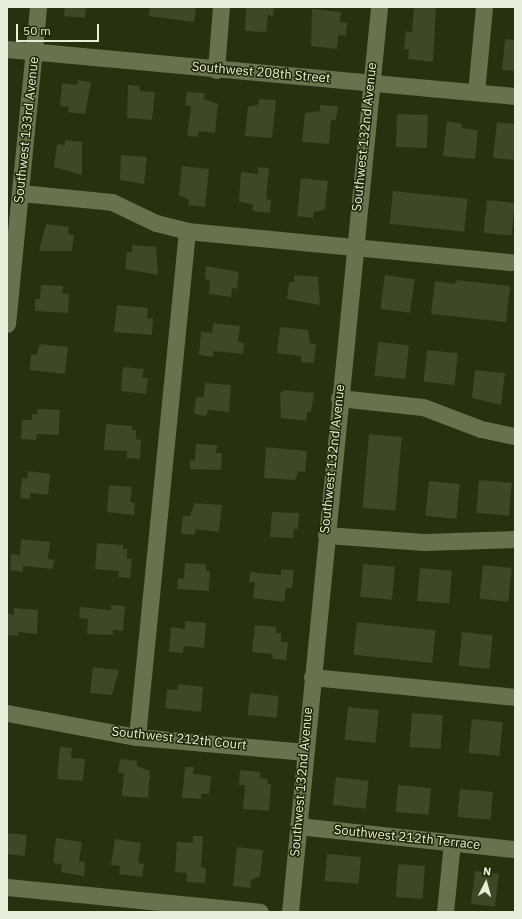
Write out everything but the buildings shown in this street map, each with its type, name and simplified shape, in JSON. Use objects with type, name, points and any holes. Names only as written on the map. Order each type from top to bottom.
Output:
[{"type":"street","name":"Southwest 133rd Avenue","points":[[7,324],[38,7]]},
{"type":"street","points":[[216,70],[221,7]]},
{"type":"street","name":"Southwest 132nd Avenue","points":[[290,912],[339,398],[379,7]]},
{"type":"street","points":[[476,92],[484,7]]},
{"type":"street","name":"Southwest 208th Street","points":[[7,49],[216,70],[515,96]]},
{"type":"street","points":[[21,193],[112,202],[156,223],[187,231],[511,262]]},
{"type":"street","points":[[137,737],[187,231]]},
{"type":"street","points":[[339,398],[411,404],[481,429],[515,436]]},
{"type":"street","points":[[326,535],[424,542],[515,538]]},
{"type":"street","points":[[312,677],[515,697]]},
{"type":"street","name":"Southwest 212th Court","points":[[7,712],[137,737],[305,752]]},
{"type":"street","name":"Southwest 212th Terrace","points":[[298,826],[515,849]]},
{"type":"street","points":[[446,912],[452,842]]},
{"type":"street","points":[[7,887],[195,909],[260,912]]}]
